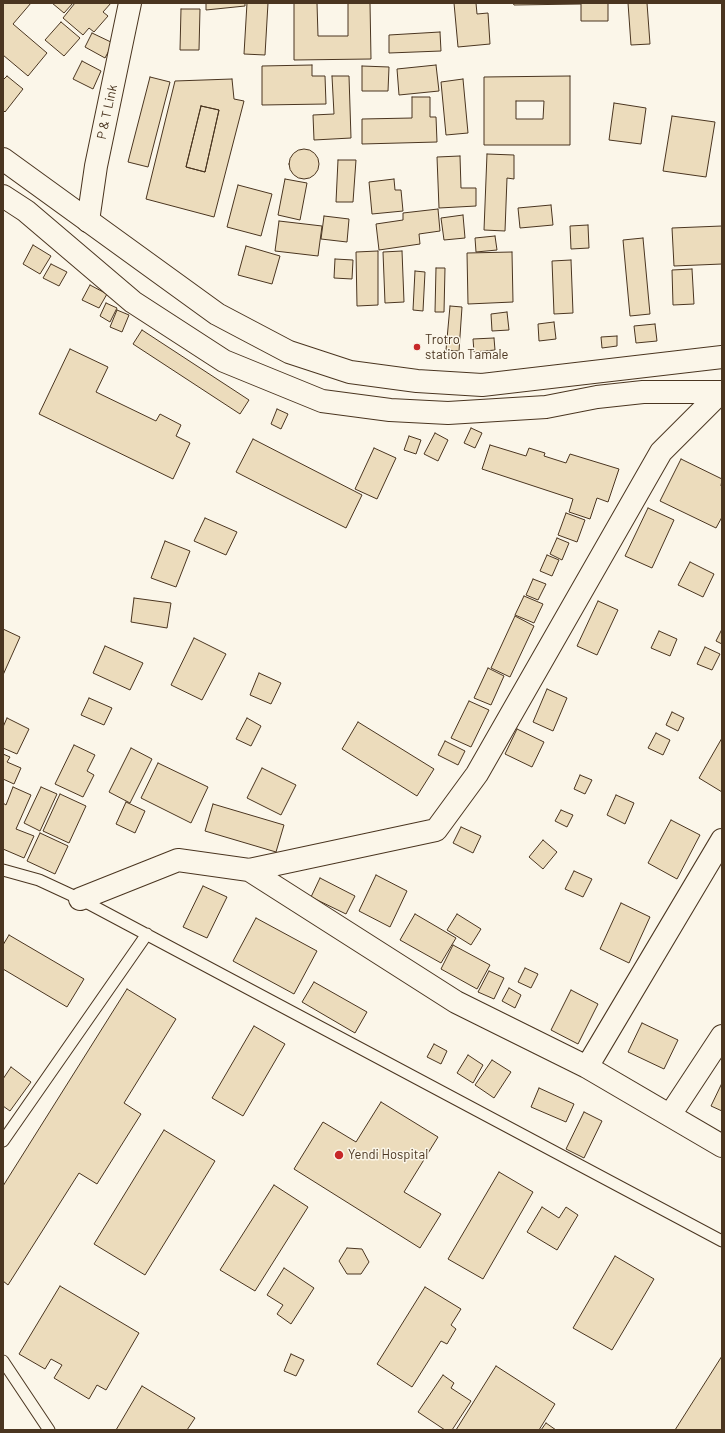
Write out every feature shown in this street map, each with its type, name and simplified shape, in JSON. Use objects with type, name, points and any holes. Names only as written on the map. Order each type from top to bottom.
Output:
[{"type":"main road","name":"P & T Link","points":[[88,221],[96,166],[130,3]]},
{"type":"main road","points":[[3,159],[217,314],[289,352],[350,372],[417,381],[482,385],[722,357]]},
{"type":"main road","points":[[3,196],[26,211],[133,302],[224,361],[322,401],[390,410],[448,413],[546,407],[597,397],[643,392],[722,392]]},
{"type":"main road","points":[[80,899],[178,860],[249,870],[436,830],[477,774],[661,452],[722,392]]},
{"type":"main road","points":[[587,1067],[722,840]]},
{"type":"main road","points":[[249,870],[456,1002],[587,1067],[722,1146]]},
{"type":"main road","points":[[670,1115],[722,1036]]},
{"type":"lane","points":[[3,870],[39,880],[80,899],[722,1241]]},
{"type":"lane","points":[[3,1141],[147,934]]},
{"type":"lane","points":[[3,1361],[49,1430]]},
{"type":"building","points":[[3,3],[31,3],[13,24],[47,53],[28,76],[3,55]]},
{"type":"building","points":[[52,3],[73,3],[64,13]]},
{"type":"building","points":[[75,3],[111,3],[103,12],[108,16],[94,32],[89,28],[83,35],[63,18]]},
{"type":"building","points":[[206,3],[245,3],[245,6],[206,10]]},
{"type":"building","points":[[247,3],[268,3],[265,55],[244,54]]},
{"type":"building","points":[[294,3],[317,3],[318,36],[348,36],[348,3],[370,3],[371,59],[294,60]]},
{"type":"building","points":[[454,3],[476,3],[477,14],[488,13],[490,44],[458,47]]},
{"type":"building","points":[[513,3],[608,3],[608,21],[581,21],[581,4],[514,5]]},
{"type":"building","points":[[628,3],[647,3],[650,44],[631,45]]},
{"type":"building","points":[[181,9],[200,9],[199,50],[180,50]]},
{"type":"building","points":[[61,22],[80,38],[64,56],[45,40]]},
{"type":"building","points":[[440,32],[441,51],[389,53],[389,35]]},
{"type":"building","points":[[92,33],[113,43],[105,58],[85,47]]},
{"type":"building","points":[[82,61],[101,71],[93,89],[73,79]]},
{"type":"building","points":[[312,65],[312,76],[325,76],[326,104],[262,105],[262,66]]},
{"type":"building","points":[[436,65],[439,91],[399,95],[397,69]]},
{"type":"building","points":[[362,66],[389,67],[388,91],[362,91]]},
{"type":"building","points":[[7,76],[23,89],[5,112],[3,110],[3,80]]},
{"type":"building","points":[[332,76],[349,76],[351,138],[314,140],[313,115],[334,114]]},
{"type":"building","points":[[570,76],[570,145],[484,145],[484,77]],"holes":[[[516,101],[544,101],[543,119],[516,119]]]},
{"type":"building","points":[[150,77],[170,82],[148,167],[128,162]]},
{"type":"building","points":[[232,79],[234,99],[244,101],[214,217],[146,199],[175,81]],"holes":[[[201,106],[219,110],[205,172],[186,167]]]},
{"type":"building","points":[[463,79],[468,133],[446,135],[441,82]]},
{"type":"building","points":[[412,97],[430,97],[430,117],[436,117],[437,142],[362,144],[362,119],[412,118]]},
{"type":"building","points":[[614,103],[646,108],[641,144],[609,140]]},
{"type":"building","points":[[201,106],[219,110],[205,172],[186,167]]},
{"type":"building","points":[[672,116],[715,122],[706,177],[663,171]]},
{"type":"building","points":[[304,149],[315,153],[319,164],[315,175],[304,179],[293,175],[289,164],[293,153]]},
{"type":"building","points":[[487,154],[514,155],[514,179],[507,178],[505,231],[484,230]]},
{"type":"building","points":[[460,156],[461,188],[476,188],[476,206],[439,208],[437,157]]},
{"type":"building","points":[[338,160],[356,160],[353,202],[336,202]]},
{"type":"building","points":[[285,179],[307,183],[300,220],[278,215]]},
{"type":"building","points":[[394,179],[395,190],[401,190],[403,211],[372,214],[369,182]]},
{"type":"building","points":[[238,185],[272,194],[261,236],[227,227]]},
{"type":"building","points":[[551,205],[553,225],[520,228],[518,208]]},
{"type":"building","points":[[438,209],[440,231],[419,234],[420,244],[379,250],[376,224],[403,220],[403,213]]},
{"type":"building","points":[[463,215],[465,238],[444,240],[441,218]]},
{"type":"building","points":[[324,216],[349,219],[347,242],[321,239]]},
{"type":"building","points":[[279,221],[322,226],[318,256],[275,251]]},
{"type":"building","points":[[588,225],[589,248],[571,249],[570,226]]},
{"type":"building","points":[[722,226],[722,264],[674,266],[672,228]]},
{"type":"building","points":[[495,236],[497,250],[476,252],[475,238]]},
{"type":"building","points":[[643,238],[650,314],[630,316],[623,240]]},
{"type":"building","points":[[33,245],[51,256],[40,274],[23,264]]},
{"type":"building","points":[[246,246],[280,256],[272,284],[238,275]]},
{"type":"building","points":[[378,251],[378,305],[357,306],[356,252]]},
{"type":"building","points":[[402,251],[404,302],[385,303],[383,252]]},
{"type":"building","points":[[512,252],[513,302],[468,304],[467,253]]},
{"type":"building","points":[[335,259],[353,260],[352,279],[334,278]]},
{"type":"building","points":[[571,260],[573,313],[554,314],[552,261]]},
{"type":"building","points":[[51,264],[67,272],[59,286],[43,278]]},
{"type":"building","points":[[436,268],[445,268],[444,312],[435,312]]},
{"type":"building","points":[[692,269],[694,304],[673,305],[672,270]]},
{"type":"building","points":[[415,271],[425,272],[423,311],[413,310]]},
{"type":"building","points":[[90,285],[107,294],[99,308],[82,300]]},
{"type":"building","points":[[106,303],[117,308],[110,322],[100,316]]},
{"type":"building","points":[[450,306],[462,307],[459,351],[446,350]]},
{"type":"building","points":[[117,310],[129,315],[122,332],[110,327]]},
{"type":"building","points":[[507,312],[509,330],[492,331],[491,314]]},
{"type":"building","points":[[554,322],[556,339],[539,341],[538,324]]},
{"type":"building","points":[[655,324],[657,341],[636,343],[634,326]]},
{"type":"building","points":[[142,330],[249,400],[240,414],[133,344]]},
{"type":"building","points":[[617,336],[617,346],[602,348],[601,337]]},
{"type":"building","points":[[494,338],[495,350],[474,352],[473,339]]},
{"type":"building","points":[[70,349],[108,367],[96,392],[156,421],[160,414],[181,425],[176,436],[190,443],[173,479],[39,414]]},
{"type":"building","points":[[277,409],[288,414],[281,429],[271,424]]},
{"type":"building","points":[[471,428],[482,433],[475,448],[464,443]]},
{"type":"building","points":[[435,433],[448,440],[438,461],[424,454]]},
{"type":"building","points":[[409,436],[421,440],[416,454],[404,450]]},
{"type":"building","points":[[253,439],[362,495],[346,528],[236,472]]},
{"type":"building","points":[[490,445],[526,456],[529,448],[545,453],[544,456],[566,463],[570,454],[619,469],[608,502],[597,498],[590,519],[569,512],[573,499],[482,469]]},
{"type":"building","points":[[374,448],[396,458],[377,499],[355,489]]},
{"type":"building","points":[[681,459],[722,479],[722,517],[716,528],[660,501]]},
{"type":"building","points":[[648,508],[674,520],[652,568],[625,556]]},
{"type":"building","points":[[566,513],[585,520],[577,542],[558,535]]},
{"type":"building","points":[[205,518],[237,532],[226,555],[194,541]]},
{"type":"building","points":[[557,538],[569,543],[562,560],[550,554]]},
{"type":"building","points":[[165,541],[190,551],[176,587],[151,578]]},
{"type":"building","points":[[547,555],[559,560],[552,576],[540,571]]},
{"type":"building","points":[[690,562],[714,574],[703,597],[678,585]]},
{"type":"building","points":[[533,579],[546,584],[538,600],[526,595]]},
{"type":"building","points":[[524,596],[543,604],[534,623],[515,615]]},
{"type":"building","points":[[134,598],[171,603],[167,628],[131,622]]},
{"type":"building","points":[[598,601],[618,610],[597,655],[577,646]]},
{"type":"building","points":[[515,616],[534,626],[510,677],[491,668]]},
{"type":"building","points":[[3,629],[20,637],[3,675]]},
{"type":"building","points":[[722,629],[722,644],[716,641]]},
{"type":"building","points":[[659,631],[677,639],[670,656],[651,648]]},
{"type":"building","points":[[194,638],[226,654],[202,700],[171,685]]},
{"type":"building","points":[[105,646],[143,663],[130,690],[93,673]]},
{"type":"building","points":[[705,647],[720,654],[712,670],[697,664]]},
{"type":"building","points":[[488,668],[504,676],[491,705],[474,698]]},
{"type":"building","points":[[259,673],[281,683],[271,704],[250,695]]},
{"type":"building","points":[[547,689],[567,698],[553,731],[533,722]]},
{"type":"building","points":[[89,698],[112,708],[104,725],[81,715]]},
{"type":"building","points":[[469,701],[489,710],[471,747],[451,738]]},
{"type":"building","points":[[672,712],[684,718],[678,731],[666,725]]},
{"type":"building","points":[[7,718],[29,729],[17,754],[3,748],[3,727]]},
{"type":"building","points":[[247,718],[261,726],[251,746],[236,739]]},
{"type":"building","points":[[358,722],[434,769],[417,796],[342,749]]},
{"type":"building","points":[[517,729],[544,742],[532,767],[505,754]]},
{"type":"building","points":[[656,733],[670,740],[663,755],[648,748]]},
{"type":"building","points":[[722,738],[722,792],[699,778]]},
{"type":"building","points":[[445,741],[465,751],[458,765],[438,755]]},
{"type":"building","points":[[74,745],[95,755],[87,771],[94,775],[83,797],[55,784]]},
{"type":"building","points":[[131,748],[152,759],[130,803],[109,792]]},
{"type":"building","points":[[3,754],[10,757],[7,762],[21,768],[14,784],[3,779]]},
{"type":"building","points":[[158,763],[208,787],[191,823],[141,798]]},
{"type":"building","points":[[262,768],[296,785],[281,815],[247,798]]},
{"type":"building","points":[[580,775],[592,780],[585,794],[574,789]]},
{"type":"building","points":[[13,787],[31,795],[16,829],[34,836],[24,858],[3,849],[3,803],[6,805]]},
{"type":"building","points":[[41,787],[57,794],[40,831],[24,823]]},
{"type":"building","points":[[60,794],[86,806],[69,843],[43,831]]},
{"type":"building","points":[[616,795],[634,803],[625,824],[607,815]]},
{"type":"building","points":[[126,802],[145,811],[135,833],[116,824]]},
{"type":"building","points":[[213,804],[284,825],[276,852],[205,831]]},
{"type":"building","points":[[561,810],[573,815],[567,827],[555,821]]},
{"type":"building","points":[[671,820],[700,835],[677,879],[648,863]]},
{"type":"building","points":[[461,827],[481,836],[473,853],[453,843]]},
{"type":"building","points":[[40,833],[68,846],[55,874],[27,861]]},
{"type":"building","points":[[543,840],[557,852],[543,869],[529,857]]},
{"type":"building","points":[[574,871],[592,879],[583,897],[565,889]]},
{"type":"building","points":[[376,875],[407,891],[390,927],[359,911]]},
{"type":"building","points":[[320,878],[355,896],[346,914],[311,897]]},
{"type":"building","points":[[203,886],[227,897],[207,938],[183,927]]},
{"type":"building","points":[[621,903],[650,917],[629,963],[600,949]]},
{"type":"building","points":[[415,914],[456,938],[441,963],[400,940]]},
{"type":"building","points":[[457,914],[481,929],[471,945],[447,930]]},
{"type":"building","points":[[256,918],[317,951],[294,994],[233,961]]},
{"type":"building","points":[[9,935],[84,979],[67,1007],[3,969],[3,945]]},
{"type":"building","points":[[453,945],[490,965],[477,989],[441,969]]},
{"type":"building","points":[[525,968],[538,974],[531,988],[518,982]]},
{"type":"building","points":[[489,971],[504,978],[494,999],[478,992]]},
{"type":"building","points":[[314,982],[367,1012],[355,1033],[302,1002]]},
{"type":"building","points":[[509,988],[521,995],[515,1008],[502,1001]]},
{"type":"building","points":[[127,989],[176,1019],[124,1103],[141,1114],[97,1184],[79,1173],[8,1285],[3,1281],[3,1186]]},
{"type":"building","points":[[571,990],[598,1004],[578,1044],[551,1030]]},
{"type":"building","points":[[642,1023],[678,1040],[664,1069],[628,1052]]},
{"type":"building","points":[[254,1026],[285,1044],[243,1116],[212,1098]]},
{"type":"building","points":[[434,1044],[447,1051],[441,1064],[427,1057]]},
{"type":"building","points":[[468,1055],[483,1065],[473,1083],[457,1073]]},
{"type":"building","points":[[492,1060],[511,1072],[494,1098],[475,1085]]},
{"type":"building","points":[[11,1067],[31,1082],[10,1111],[3,1106],[3,1079]]},
{"type":"building","points":[[722,1083],[722,1111],[711,1106]]},
{"type":"building","points":[[539,1088],[574,1104],[566,1122],[531,1107]]},
{"type":"building","points":[[381,1102],[438,1137],[404,1192],[441,1214],[420,1248],[294,1169],[323,1122],[356,1142]]},
{"type":"building","points":[[584,1112],[602,1121],[584,1158],[566,1149]]},
{"type":"building","points":[[164,1130],[215,1161],[145,1275],[94,1244]]},
{"type":"building","points":[[499,1172],[533,1192],[483,1279],[448,1259]]},
{"type":"building","points":[[274,1185],[308,1207],[255,1291],[220,1270]]},
{"type":"building","points":[[542,1207],[559,1218],[566,1207],[578,1215],[557,1250],[527,1232]]},
{"type":"building","points":[[347,1248],[362,1249],[369,1262],[361,1274],[347,1274],[339,1261]]},
{"type":"building","points":[[615,1256],[654,1279],[612,1350],[573,1328]]},
{"type":"building","points":[[284,1268],[314,1288],[291,1324],[277,1314],[283,1305],[267,1295]]},
{"type":"building","points":[[60,1286],[139,1333],[106,1390],[97,1385],[89,1399],[54,1378],[62,1365],[51,1359],[45,1369],[19,1354]]},
{"type":"building","points":[[425,1287],[461,1309],[451,1325],[456,1329],[447,1344],[441,1341],[412,1387],[377,1364]]},
{"type":"building","points":[[291,1354],[304,1360],[296,1376],[284,1371]]},
{"type":"building","points":[[722,1356],[722,1430],[675,1430]]},
{"type":"building","points":[[496,1366],[555,1404],[539,1430],[456,1430]]},
{"type":"building","points":[[443,1375],[454,1383],[451,1388],[471,1401],[452,1430],[445,1430],[418,1412]]},
{"type":"building","points":[[142,1386],[195,1418],[187,1430],[116,1430]]},
{"type":"building","points":[[546,1423],[556,1430],[541,1430]]},
{"type":"place","name":"Trotro station Tamale","points":[[417,347]]},
{"type":"place","name":"Yendi Hospital","points":[[339,1155]]}]
